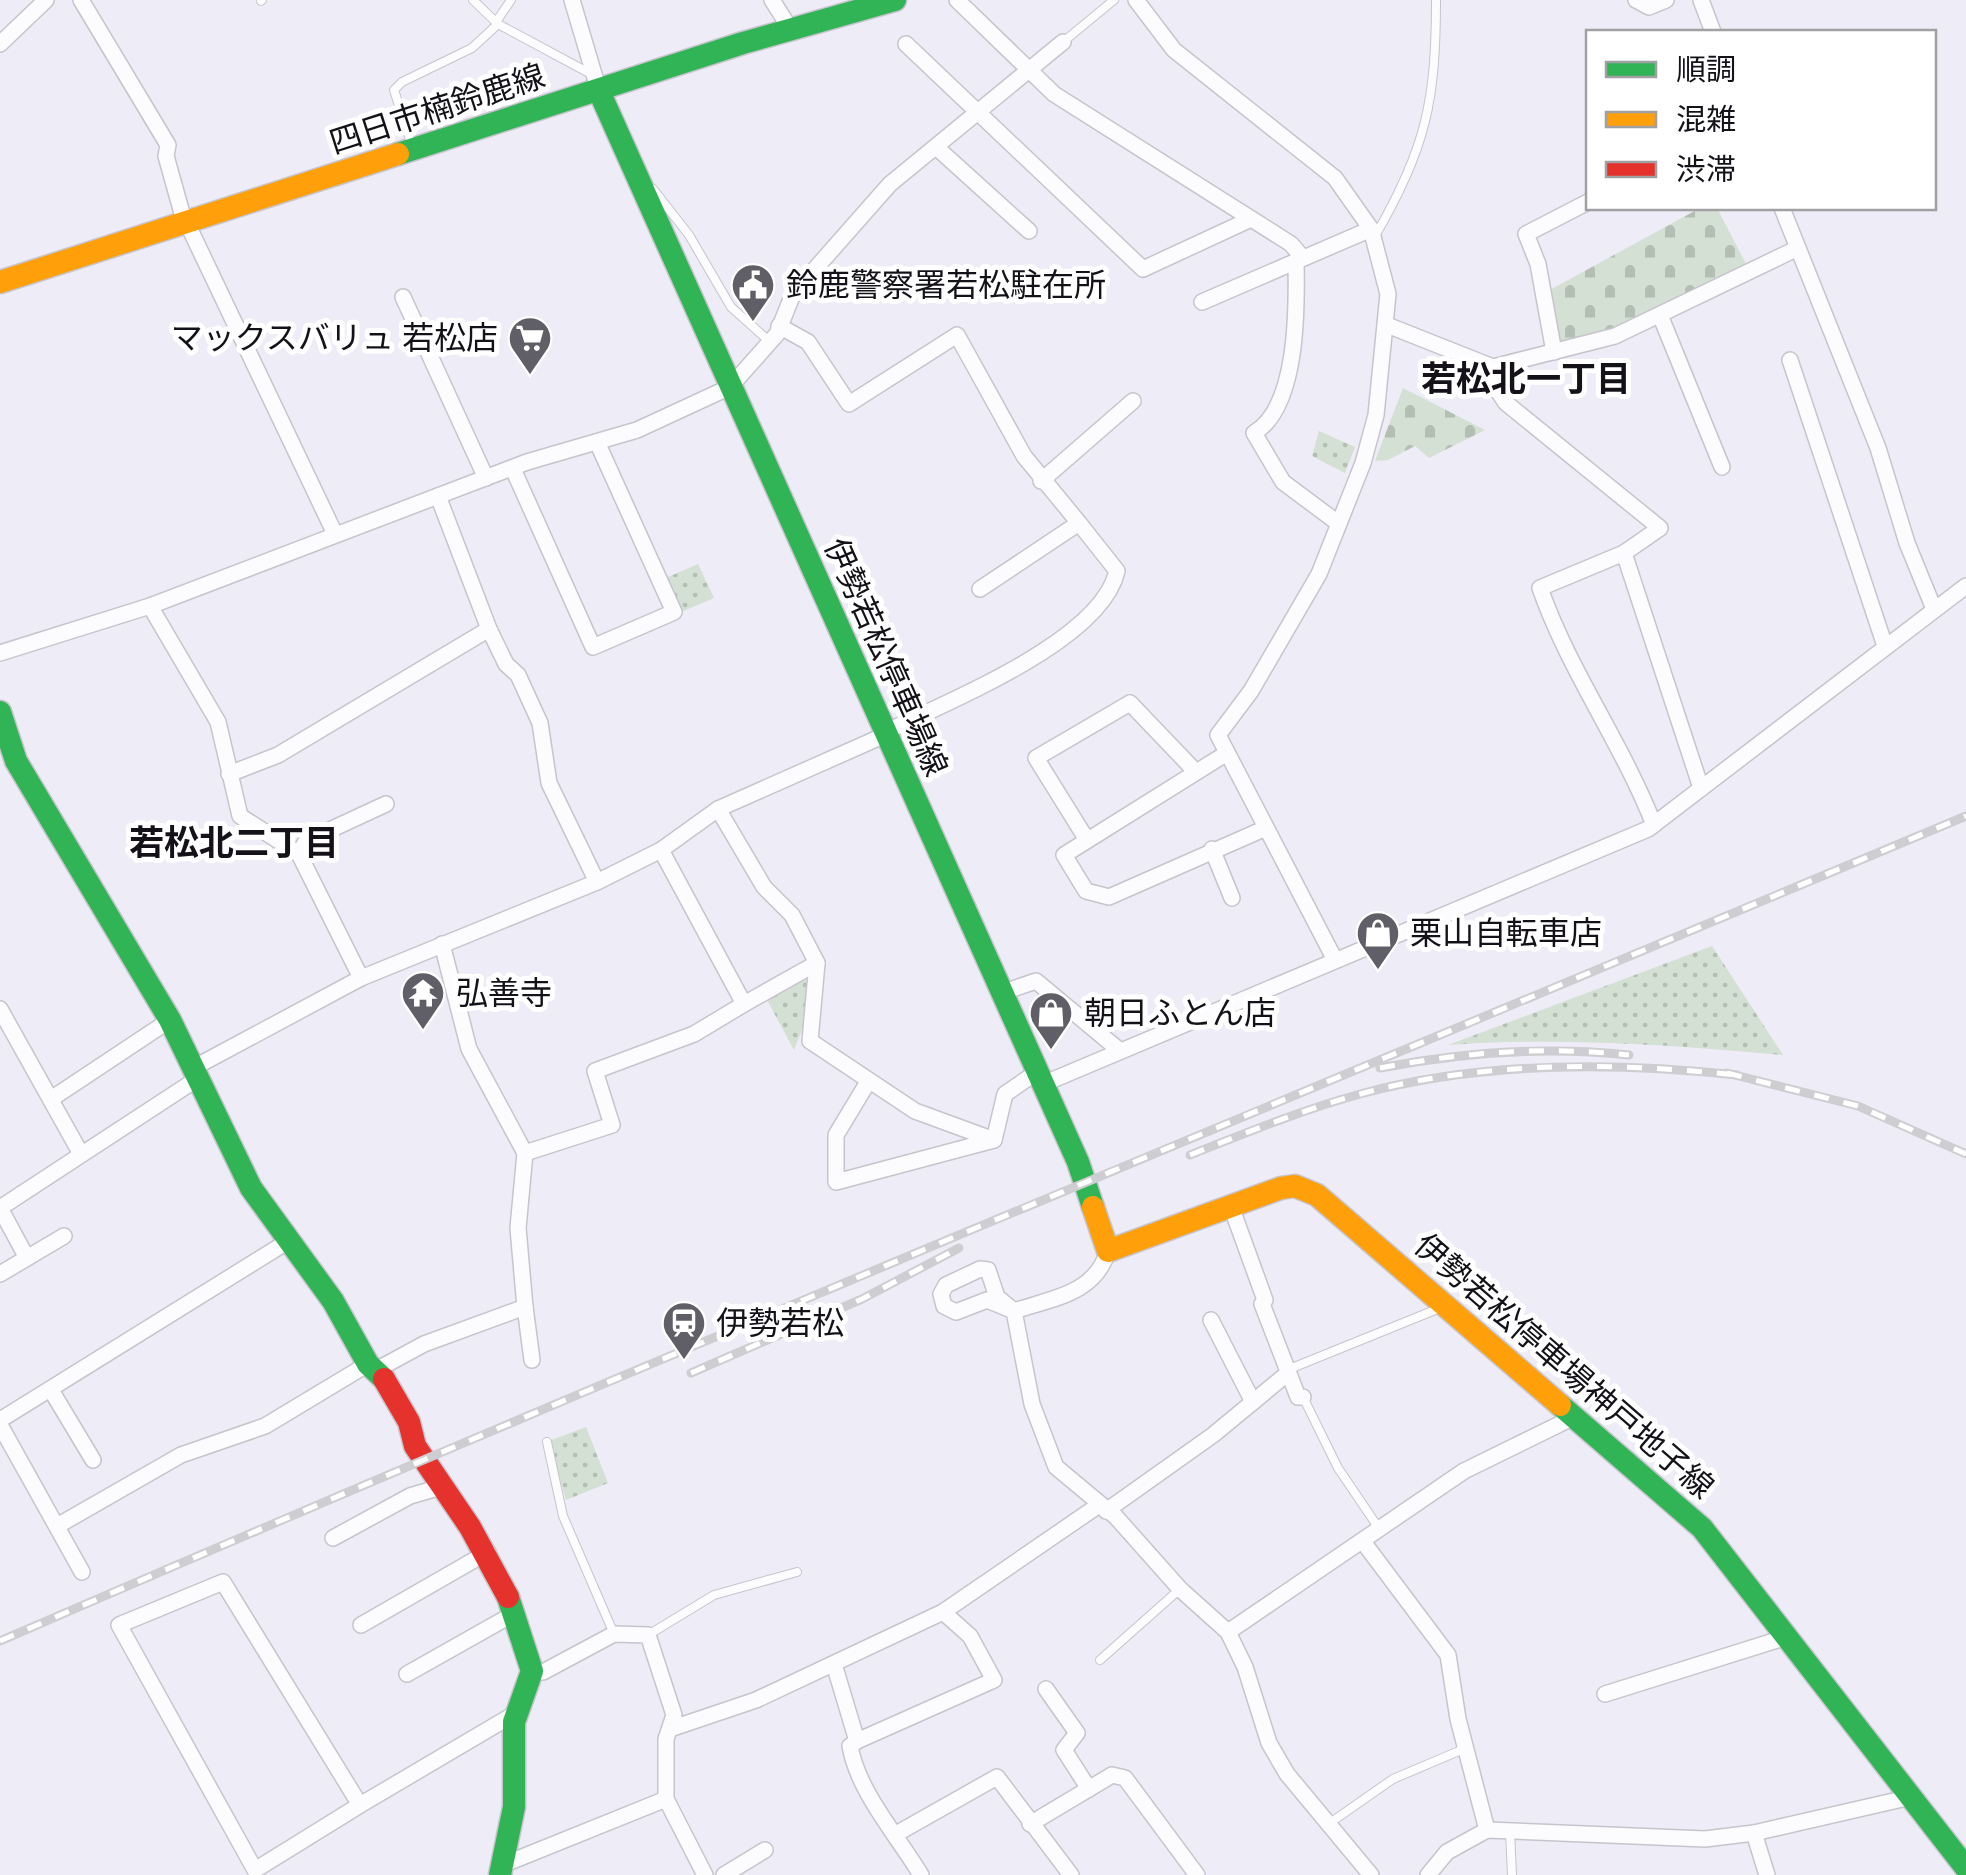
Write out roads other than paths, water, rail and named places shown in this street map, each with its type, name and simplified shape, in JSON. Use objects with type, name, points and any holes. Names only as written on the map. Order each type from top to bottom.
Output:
[{"type":"main road","name":"四日市楠鈴鹿線","points":[[0,282],[415,152],[596,83],[895,0]]},
{"type":"main road","name":"伊勢若松停車場線","points":[[596,83],[1040,1078],[1096,1206],[1108,1250]]},
{"type":"main road","points":[[0,712],[16,761],[170,1020],[198,1072],[242,1172],[333,1301],[409,1422],[408,1431],[418,1450],[488,1552],[515,1613],[532,1671],[511,1716],[514,1807],[500,1871]]},
{"type":"main road","name":"伊勢若松停車場神戸地子線","points":[[1108,1250],[1232,1209],[1281,1188],[1308,1189],[1702,1528],[1966,1868]]},
{"type":"street","points":[[0,44],[46,0]]},
{"type":"street","points":[[81,0],[168,145],[166,156],[186,223],[335,534]]},
{"type":"street","points":[[572,0],[596,83]]},
{"type":"street","points":[[772,0],[792,30]]},
{"type":"street","points":[[958,0],[1054,94],[1291,244],[1300,259],[1282,395],[1272,423],[1254,433],[1283,482],[1338,524]]},
{"type":"street","points":[[1136,0],[1174,50],[1336,178],[1373,233],[1388,294],[1376,415],[1338,524],[1318,574],[1252,691],[1218,735],[1334,958]]},
{"type":"street","points":[[1636,0],[1648,7],[1666,0]]},
{"type":"street","points":[[1701,0],[1712,30]]},
{"type":"street","points":[[0,654],[150,606],[486,478],[638,430],[730,387],[770,342],[808,276],[890,184],[1063,42]]},
{"type":"street","points":[[906,44],[1143,269],[1252,218]]},
{"type":"street","points":[[936,146],[1029,231]]},
{"type":"street","points":[[1554,352],[1538,264],[1526,234],[1586,203]]},
{"type":"street","points":[[1783,210],[1878,448],[1906,542],[1934,609]]},
{"type":"street","points":[[1202,302],[1300,259],[1373,233]]},
{"type":"street","points":[[1387,325],[1494,367],[1615,336],[1798,248]]},
{"type":"street","points":[[402,297],[486,478]]},
{"type":"street","points":[[1660,315],[1722,467]]},
{"type":"street","points":[[28,1258],[0,1208],[198,1072],[361,978],[597,882],[661,850],[718,809],[884,734],[994,677],[1084,622],[1103,601],[1117,572],[1041,481],[957,334],[849,404],[808,342],[779,326]]},
{"type":"street","points":[[1790,360],[1885,646]]},
{"type":"street","points":[[1494,367],[1492,384],[1506,403],[1660,528],[1624,553],[1540,588],[1565,650],[1637,779],[1654,825]]},
{"type":"street","points":[[1041,481],[1133,401]]},
{"type":"street","points":[[513,469],[593,647],[674,612],[597,442]]},
{"type":"street","points":[[438,496],[489,629],[506,664],[518,675],[540,723],[549,783],[597,882]]},
{"type":"street","points":[[980,589],[1078,523]]},
{"type":"street","points":[[1624,553],[1700,788]]},
{"type":"street","points":[[994,1140],[1006,1094],[1040,1078],[1164,1035],[1334,958],[1584,858],[1654,825],[1966,586]]},
{"type":"street","points":[[150,606],[218,722],[240,816],[300,854],[361,978]]},
{"type":"street","points":[[229,774],[278,755],[489,629]]},
{"type":"street","points":[[1087,840],[1036,758],[1130,703],[1196,772]]},
{"type":"street","points":[[1227,753],[1064,855],[1086,891],[1109,897],[1266,828]]},
{"type":"street","points":[[300,854],[306,841],[386,804]]},
{"type":"street","points":[[718,809],[764,887],[792,916],[817,963],[810,1041],[862,1072],[868,1082],[915,1111],[994,1140]]},
{"type":"street","points":[[661,850],[744,1004]]},
{"type":"street","points":[[1212,850],[1232,898]]},
{"type":"street","points":[[442,944],[469,1049],[525,1153],[518,1228],[532,1360]]},
{"type":"street","points":[[525,1153],[612,1125],[595,1070],[694,1034],[817,963]]},
{"type":"street","points":[[1001,993],[1036,981],[1119,1050]]},
{"type":"street","points":[[0,1009],[82,1154]]},
{"type":"street","points":[[51,1099],[170,1020]]},
{"type":"street","points":[[868,1082],[836,1135],[836,1182],[994,1140]]},
{"type":"street","points":[[1232,1209],[1288,1372],[1298,1397],[1302,1397]]},
{"type":"street","points":[[0,1274],[64,1236]]},
{"type":"street","points":[[82,1572],[0,1423],[290,1240]]},
{"type":"street","points":[[1108,1250],[1096,1278],[1083,1288],[1014,1310],[987,1300],[956,1312],[944,1306],[940,1294],[946,1286],[980,1269],[988,1270],[998,1297],[1014,1310],[1042,1438],[1056,1467],[1228,1632],[1245,1668],[1269,1743],[1327,1825],[1371,1875]]},
{"type":"street","points":[[57,1526],[196,1447],[264,1426],[373,1366],[525,1308]]},
{"type":"street","points":[[1211,1320],[1254,1402]]},
{"type":"street","points":[[670,1729],[756,1700],[944,1612],[1254,1402],[1288,1372]]},
{"type":"street","points":[[51,1390],[93,1460]]},
{"type":"street","points":[[1228,1632],[1364,1543],[1464,1471],[1576,1416]]},
{"type":"street","points":[[333,1538],[410,1496],[444,1486]]},
{"type":"street","points":[[1364,1543],[1448,1655],[1487,1830]]},
{"type":"street","points":[[361,1624],[488,1552]]},
{"type":"street","points":[[360,1806],[223,1582],[120,1626],[256,1873],[511,1716]]},
{"type":"street","points":[[921,1875],[869,1793],[850,1746],[994,1680],[970,1636],[944,1612]]},
{"type":"street","points":[[407,1674],[515,1613]]},
{"type":"street","points":[[532,1671],[543,1672],[614,1634],[648,1634],[674,1714],[666,1738],[666,1800],[705,1875]]},
{"type":"street","points":[[1605,1694],[1787,1637]]},
{"type":"street","points":[[834,1664],[858,1741]]},
{"type":"street","points":[[1046,1689],[1077,1733],[1064,1750],[1089,1789]]},
{"type":"street","points":[[1030,1824],[1112,1774],[1124,1778],[1197,1875]]},
{"type":"street","points":[[896,1834],[997,1777],[1071,1875]]},
{"type":"street","points":[[1428,1875],[1447,1852],[1487,1830],[1705,1839],[1754,1833],[1911,1797]]},
{"type":"street","points":[[500,1871],[666,1800]]},
{"type":"street","points":[[1754,1833],[1767,1875]]},
{"type":"street","points":[[724,1875],[765,1850]]},
{"type":"lane","points":[[473,0],[497,23],[596,83]]},
{"type":"lane","points":[[415,152],[394,90],[402,82],[486,40],[511,0]]},
{"type":"lane","points":[[1063,42],[1114,0]]},
{"type":"lane","points":[[1373,233],[1426,127],[1436,70],[1436,0]]},
{"type":"lane","points":[[640,183],[667,202],[731,307],[770,342]]},
{"type":"lane","points":[[1288,1372],[1444,1306]]},
{"type":"lane","points":[[1302,1397],[1338,1468],[1380,1530]]},
{"type":"lane","points":[[547,1442],[563,1516],[614,1634]]},
{"type":"lane","points":[[648,1634],[714,1596],[797,1572]]},
{"type":"lane","points":[[1100,1660],[1180,1589]]},
{"type":"lane","points":[[1327,1825],[1392,1780],[1466,1748]]},
{"type":"lane","points":[[1510,1831],[1512,1875]]},
{"type":"railway","points":[[0,1641],[736,1328],[1966,816]]},
{"type":"railway","points":[[1380,1068],[1504,1052],[1629,1055]]},
{"type":"railway","points":[[1190,1155],[1342,1099],[1456,1075],[1549,1067],[1644,1068],[1737,1075]]},
{"type":"railway","points":[[1727,1073],[1858,1106],[1966,1154]]},
{"type":"railway","points":[[691,1373],[862,1299],[959,1248]]},
{"type":"place","name":"鈴鹿警察署若松駐在所","points":[[753,323]]},
{"type":"place","name":"マックスバリュ 若松店","points":[[530,376]]},
{"type":"place","name":"栗山自転車店","points":[[1378,971]]},
{"type":"place","name":"弘善寺","points":[[423,1031]]},
{"type":"place","name":"朝日ふとん店","points":[[1051,1051]]},
{"type":"place","name":"伊勢若松","points":[[684,1361]]},
{"type":"district","name":"若松北一丁目","points":[[1526,379]]},
{"type":"district","name":"若松北二丁目","points":[[234,843]]}]
